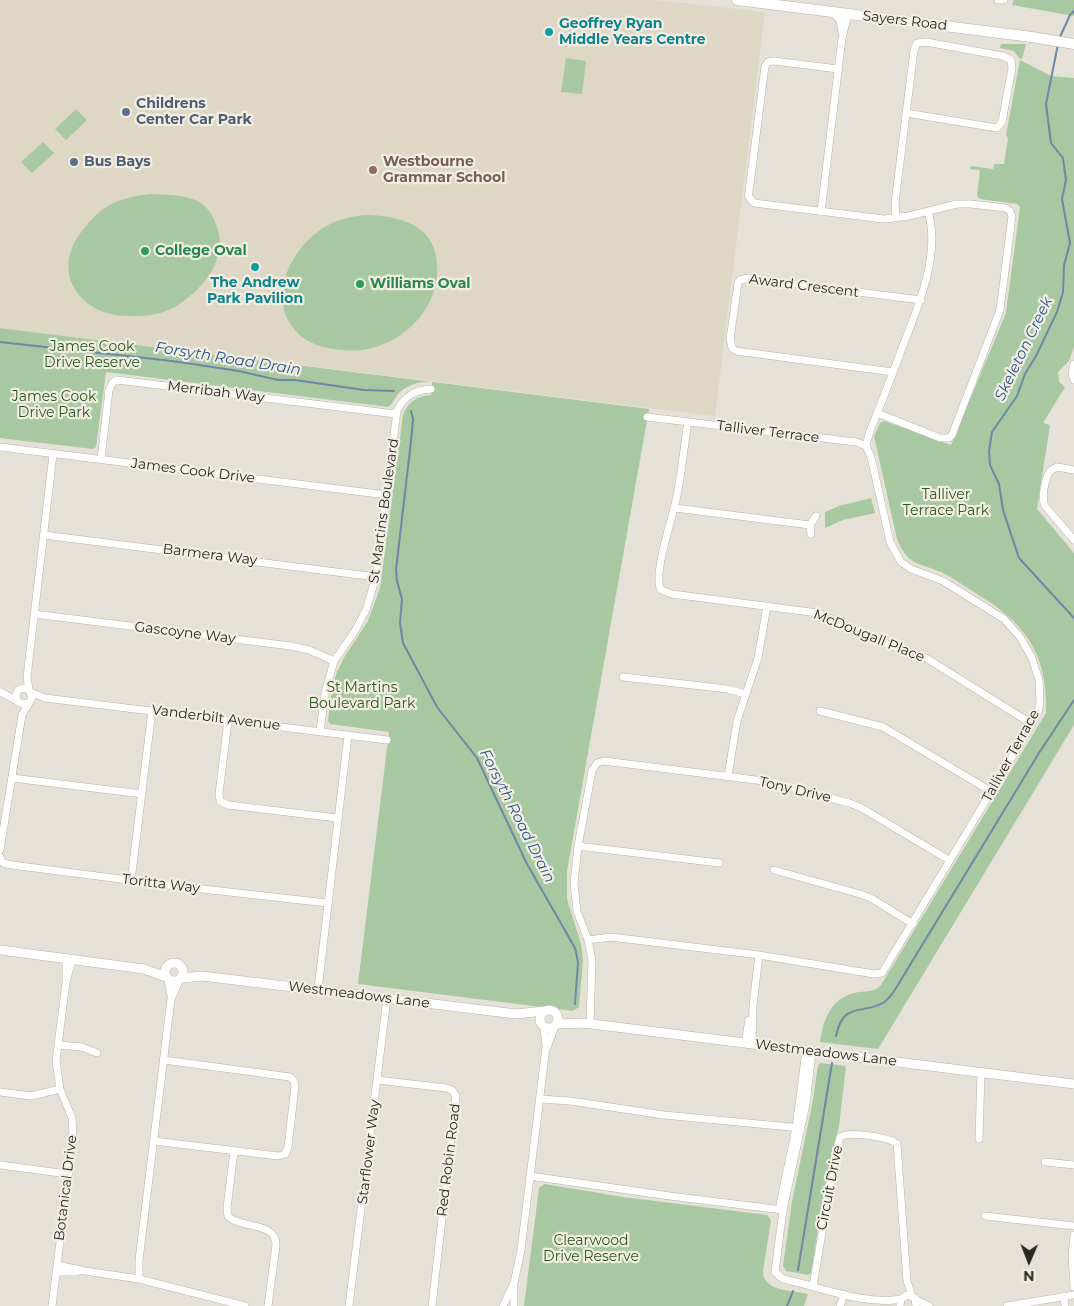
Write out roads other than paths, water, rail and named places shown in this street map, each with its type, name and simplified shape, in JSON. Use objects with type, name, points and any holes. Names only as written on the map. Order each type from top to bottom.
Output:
[{"type":"main road","name":"Sayers Road","points":[[736,0],[1032,37],[1074,44]]},
{"type":"street","points":[[998,0],[1004,0]]},
{"type":"street","points":[[831,12],[841,22],[842,38]]},
{"type":"street","points":[[821,212],[842,38],[848,14]]},
{"type":"street","points":[[896,218],[895,203],[906,114],[914,50],[917,43],[926,42],[1003,56],[1011,60],[1012,68],[1002,122],[997,128],[906,114]]},
{"type":"street","points":[[838,69],[774,61],[768,62],[764,66],[749,192],[750,200],[759,204],[873,218],[896,218],[949,205],[964,204],[1002,208],[1010,211],[1012,220],[1000,310],[952,435],[949,438],[940,438],[877,413]]},
{"type":"street","points":[[866,446],[926,286],[932,236],[932,225],[928,211]]},
{"type":"street","name":"Award Crescent","points":[[893,372],[736,351],[732,348],[730,340],[738,283],[740,280],[748,278],[921,300]]},
{"type":"street","points":[[1074,364],[1072,374],[1074,380]]},
{"type":"street","name":"Merribah Way","points":[[101,459],[109,390],[113,382],[117,380],[396,414]]},
{"type":"street","name":"St Martins Boulevard","points":[[320,732],[325,693],[334,661],[355,631],[366,610],[376,577],[396,414],[404,400],[411,393],[431,389]]},
{"type":"street","name":"Talliver Terrace","points":[[647,417],[856,442],[866,446],[871,457],[890,542],[901,562],[911,569],[943,581],[1004,620],[1020,637],[1032,658],[1040,680],[1039,707],[1032,724],[885,969],[879,974],[759,955]]},
{"type":"street","points":[[688,422],[675,508],[810,525]]},
{"type":"street","name":"James Cook Drive","points":[[0,447],[387,495]]},
{"type":"street","points":[[0,850],[22,715],[29,702],[25,690],[53,454]]},
{"type":"street","points":[[1074,470],[1057,467],[1050,471],[1047,477],[1043,501],[1048,510],[1074,540]]},
{"type":"street","name":"McDougall Place","points":[[675,508],[660,565],[658,584],[661,590],[672,594],[818,612],[889,645],[926,658],[1032,724]]},
{"type":"street","points":[[811,534],[810,525],[816,516]]},
{"type":"street","name":"Barmera Way","points":[[44,535],[376,577]]},
{"type":"street","points":[[728,776],[735,732],[757,664],[767,606]]},
{"type":"street","name":"Gascoyne Way","points":[[34,614],[291,646],[309,650],[334,661]]},
{"type":"street","points":[[623,677],[727,689],[746,694]]},
{"type":"street","points":[[22,715],[16,695],[25,690]]},
{"type":"street","name":"Vanderbilt Avenue","points":[[0,692],[25,690],[45,698],[387,740]]},
{"type":"street","name":"Vanderbilt Avenue","points":[[0,692],[23,704],[45,698]]},
{"type":"street","points":[[131,881],[152,710]]},
{"type":"street","points":[[820,711],[883,728],[992,792]]},
{"type":"street","points":[[228,720],[218,794],[220,801],[228,805],[337,818]]},
{"type":"street","points":[[318,989],[348,735]]},
{"type":"street","name":"Tony Drive","points":[[578,846],[592,771],[597,762],[604,761],[772,782],[855,805],[950,860]]},
{"type":"street","points":[[12,778],[142,794]]},
{"type":"street","points":[[584,1023],[590,998],[592,967],[588,940],[577,911],[574,895],[574,874],[578,846],[719,863]]},
{"type":"street","name":"Toritta Way","points":[[1,863],[131,881],[327,903]]},
{"type":"street","points":[[774,870],[860,894],[913,924]]},
{"type":"street","points":[[588,940],[611,937],[759,955],[748,1043]]},
{"type":"street","points":[[0,950],[144,969],[167,978],[172,982],[180,979]]},
{"type":"street","name":"Botanical Drive","points":[[52,1306],[73,1129],[72,1118],[60,1089],[56,1061],[69,959]]},
{"type":"street","points":[[136,1278],[172,999],[184,973],[183,968],[176,963],[144,969]]},
{"type":"street","points":[[168,966],[165,971],[172,999]]},
{"type":"street","name":"Westmeadows Lane","points":[[183,968],[202,976]]},
{"type":"street","name":"Westmeadows Lane","points":[[180,979],[202,976],[516,1014],[548,1011],[584,1023]]},
{"type":"street","name":"Starflower Way","points":[[349,1306],[387,998]]},
{"type":"street","points":[[514,1283],[503,1306],[512,1306],[514,1283],[521,1250],[546,1047],[543,1025],[540,1018],[548,1011],[558,1015],[556,1025],[546,1047]]},
{"type":"street","name":"Westmeadows Lane","points":[[516,1014],[543,1025]]},
{"type":"street","name":"Westmeadows Lane","points":[[556,1025],[584,1023],[1074,1084]]},
{"type":"street","points":[[543,1025],[550,1028],[556,1025]]},
{"type":"street","points":[[58,1045],[82,1047],[97,1053]]},
{"type":"street","points":[[810,1051],[799,1128],[783,1210],[775,1272],[783,1279],[844,1294],[885,1301],[906,1301],[929,1306]]},
{"type":"street","points":[[154,1141],[274,1156],[285,1154],[288,1147],[295,1086],[293,1078],[286,1075],[164,1060]]},
{"type":"street","points":[[979,1139],[981,1072]]},
{"type":"street","name":"Red Robin Road","points":[[377,1080],[446,1088],[452,1090],[456,1096],[432,1306]]},
{"type":"street","points":[[0,1092],[31,1096],[60,1089]]},
{"type":"street","points":[[540,1099],[570,1101],[664,1115],[799,1128]]},
{"type":"street","name":"Circuit Drive","points":[[813,1286],[835,1156],[840,1137],[849,1134],[888,1139],[897,1144],[907,1281],[906,1301]]},
{"type":"street","points":[[234,1151],[226,1208],[228,1216],[235,1221],[269,1231],[275,1238],[276,1245],[268,1306]]},
{"type":"street","points":[[1045,1162],[1074,1165]]},
{"type":"street","points":[[0,1165],[68,1174]]},
{"type":"street","points":[[530,1176],[783,1210]]},
{"type":"street","points":[[984,1216],[1074,1226]]},
{"type":"street","points":[[1074,1235],[1072,1250],[1074,1287]]},
{"type":"street","points":[[56,1268],[136,1278],[216,1302],[244,1306]]},
{"type":"street","points":[[840,1306],[844,1294]]},
{"type":"street","points":[[1007,1306],[1074,1295]]},
{"type":"street","points":[[1064,1296],[1065,1306]]},
{"type":"waterway","name":"Skeleton Creek","points":[[1060,37],[1070,15],[1074,11]]},
{"type":"waterway","name":"Skeleton Creek","points":[[1058,44],[1046,104],[1051,143],[1063,158],[1066,180],[1062,199],[1070,243],[1064,265],[1063,292],[1057,312],[1036,356],[1025,374],[1017,396],[992,432],[989,451],[990,465],[999,484],[1003,510],[1019,558],[1074,618]]},
{"type":"waterway","name":"Forsyth Road Drain","points":[[0,342],[172,361],[239,371],[278,380],[295,380],[364,390],[394,391]]},
{"type":"waterway","name":"Forsyth Road Drain","points":[[411,411],[413,419],[411,441],[396,570],[402,599],[400,623],[403,643],[437,707],[477,758],[527,864],[575,948],[578,962],[575,1004]]},
{"type":"waterway","points":[[836,1036],[839,1025],[848,1013],[883,1003],[892,994],[1039,753],[1074,700]]},
{"type":"waterway","points":[[798,1270],[832,1063]]},
{"type":"waterway","points":[[787,1306],[793,1291]]},
{"type":"place","name":"Geoffrey Ryan Middle Years Centre","points":[[549,32]]},
{"type":"place","name":"Childrens Center Car Park","points":[[126,112]]},
{"type":"place","name":"Bus Bays","points":[[74,162]]},
{"type":"place","name":"Westbourne Grammar School","points":[[373,170]]},
{"type":"place","name":"College Oval","points":[[145,251]]},
{"type":"place","name":"The Andrew Park Pavilion","points":[[255,267]]},
{"type":"place","name":"Williams Oval","points":[[360,284]]},
{"type":"park label","name":"James Cook Drive Reserve","points":[[92,356]]},
{"type":"park label","name":"James Cook Drive Park","points":[[54,406]]},
{"type":"park label","name":"Talliver Terrace Park","points":[[946,504]]},
{"type":"park label","name":"St Martins Boulevard Park","points":[[362,696]]},
{"type":"park label","name":"Clearwood Drive Reserve","points":[[591,1250]]}]
